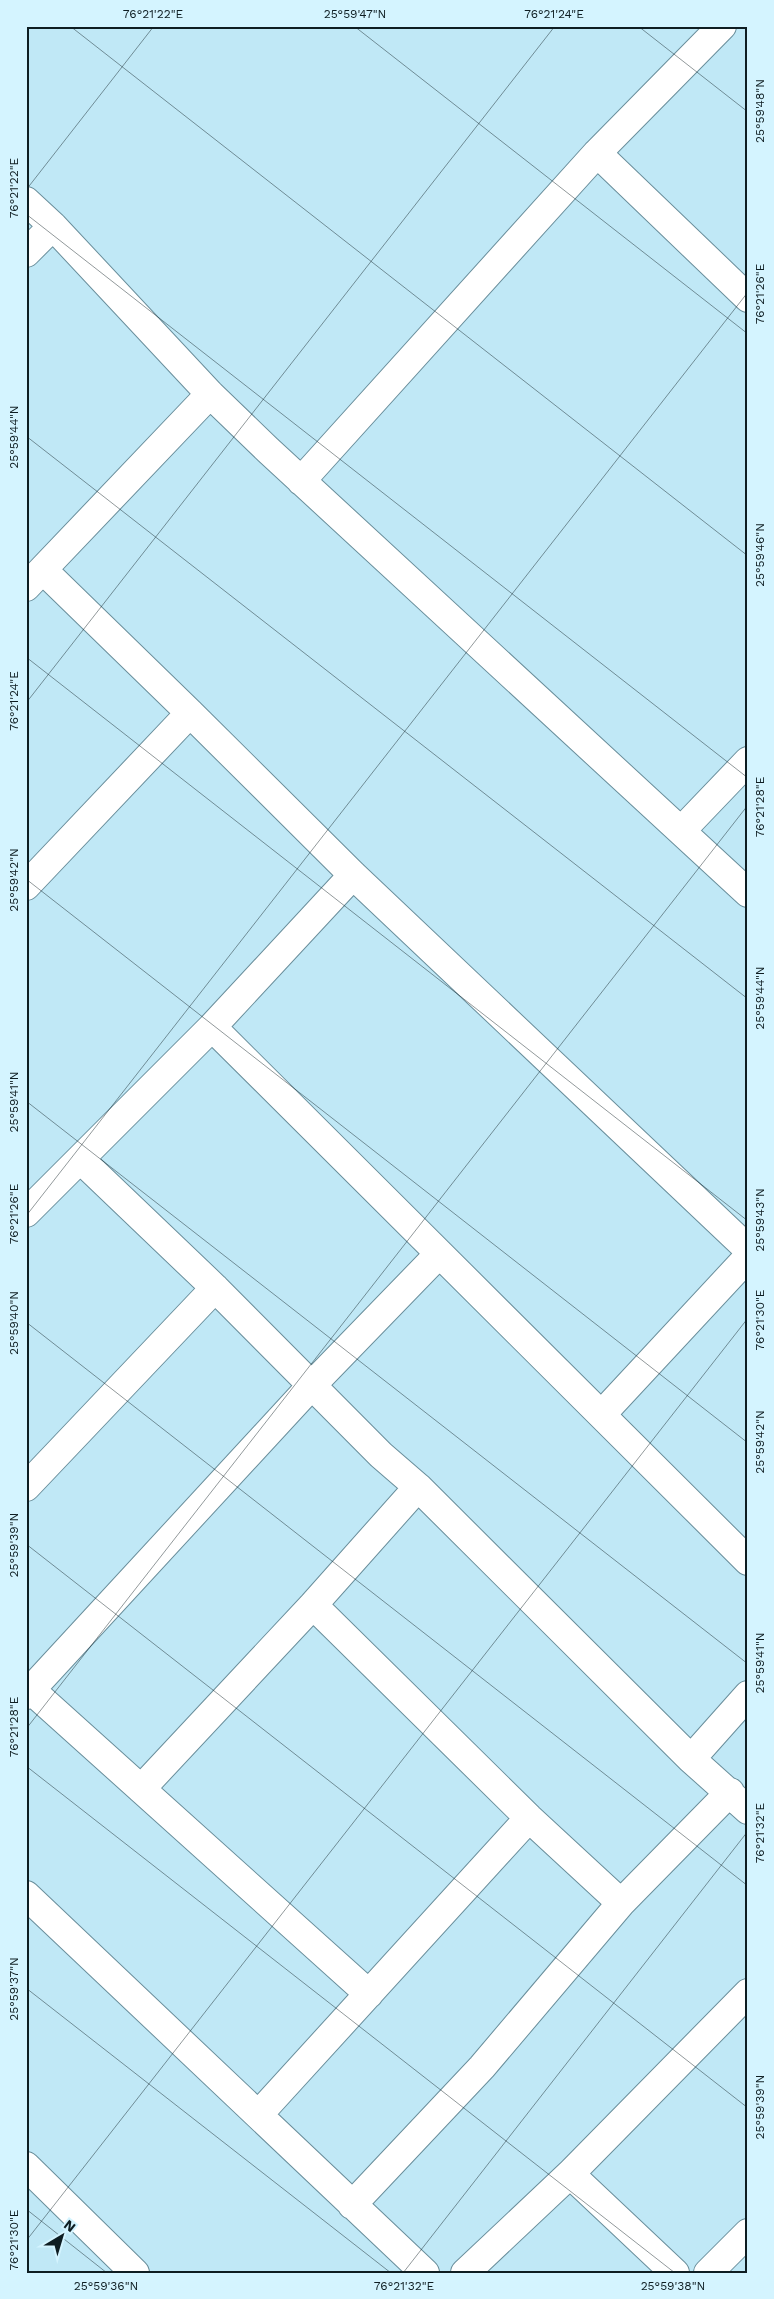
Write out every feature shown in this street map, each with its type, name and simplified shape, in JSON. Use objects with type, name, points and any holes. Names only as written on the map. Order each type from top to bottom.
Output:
[{"type":"street","points":[[301,482],[598,153],[722,26]]},
{"type":"street","points":[[598,153],[748,298]]},
{"type":"street","points":[[26,201],[53,226],[210,394],[301,482],[748,894]]},
{"type":"street","points":[[26,253],[53,226]]},
{"type":"street","points":[[210,394],[34,579],[190,713],[352,875],[748,1249]]},
{"type":"street","points":[[26,886],[190,713]]},
{"type":"street","points":[[681,831],[748,760]]},
{"type":"street","points":[[26,1213],[212,1027],[352,875]]},
{"type":"street","points":[[212,1027],[748,1561]]},
{"type":"street","points":[[80,1159],[215,1288],[381,1455],[418,1487],[691,1759],[739,1801],[621,1903],[482,2067],[352,2205]]},
{"type":"street","points":[[368,1994],[141,1788],[29,1693],[311,1386],[439,1254]]},
{"type":"street","points":[[602,1414],[748,1257]]},
{"type":"street","points":[[26,1486],[215,1288]]},
{"type":"street","points":[[141,1788],[313,1605],[418,1487]]},
{"type":"street","points":[[313,1605],[529,1818],[621,1903]]},
{"type":"street","points":[[691,1759],[748,1695]]},
{"type":"street","points":[[259,2114],[529,1818]]},
{"type":"street","points":[[26,1895],[425,2273]]},
{"type":"street","points":[[465,2273],[570,2174],[748,1993]]},
{"type":"street","points":[[26,2166],[135,2273]]},
{"type":"street","points":[[570,2174],[675,2273]]},
{"type":"street","points":[[708,2273],[748,2233]]}]
